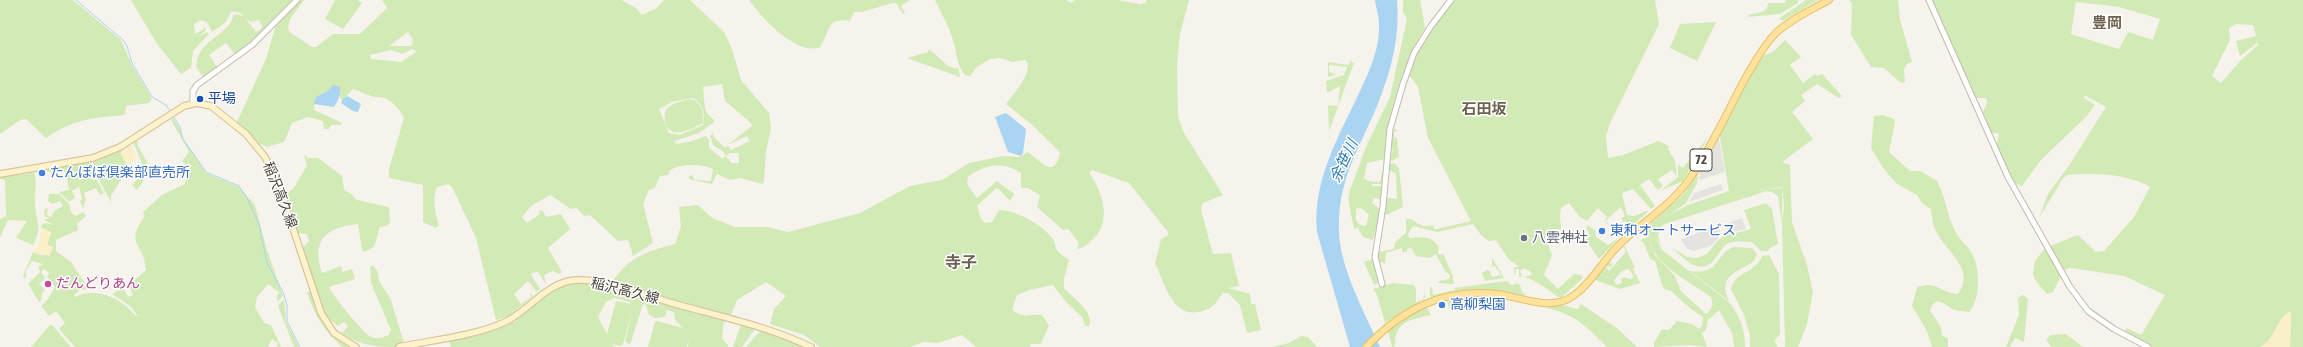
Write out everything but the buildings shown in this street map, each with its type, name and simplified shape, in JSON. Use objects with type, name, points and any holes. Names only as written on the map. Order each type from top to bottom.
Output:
[{"type":"main road","name":"72","points":[[1366,347],[1394,321],[1429,302],[1464,294],[1498,294],[1553,303],[1568,300],[1578,292],[1616,247],[1682,189],[1692,175],[1767,44],[1787,24],[1829,0]]},
{"type":"main road","points":[[0,174],[82,161],[106,153],[176,110],[193,103]]},
{"type":"main road","name":"稲沢高久線","points":[[193,103],[206,104],[222,113],[252,139],[265,157],[279,186],[321,313],[334,333],[356,347]]},
{"type":"main road","name":"稲沢高久線","points":[[399,347],[494,326],[513,318],[549,289],[562,283],[580,280],[621,288],[771,331],[811,347]]},
{"type":"street","points":[[193,103],[193,91],[197,85],[252,45],[297,0]]},
{"type":"street","points":[[1382,284],[1375,257],[1383,206],[1390,129],[1402,84],[1414,53],[1451,0]]},
{"type":"street","points":[[1930,0],[2008,177],[2070,287],[2088,311],[2121,333],[2148,347]]},
{"type":"green space","points":[[0,0],[73,0],[121,40],[131,63],[152,99],[149,103],[126,106],[125,115],[83,120],[65,127],[46,138],[26,119],[20,120],[0,134]]},
{"type":"green space","points":[[131,0],[293,0],[263,31],[235,55],[226,43],[209,55],[218,68],[203,77],[196,67],[197,59],[200,53],[208,43],[229,25],[235,14],[243,16],[240,13],[231,12],[226,22],[212,32],[207,22],[201,20],[194,24],[195,34],[204,29],[203,25],[206,30],[198,37],[207,32],[209,34],[193,51],[191,68],[181,74],[157,44]],"holes":[[[245,17],[251,22],[259,20],[262,26],[261,29],[256,32]]]},
{"type":"green space","points":[[299,0],[304,0],[290,19],[288,28],[291,33],[312,47],[316,47],[333,34],[360,34],[387,8],[382,0],[621,0],[636,8],[642,15],[657,8],[664,0],[690,0],[724,32],[732,49],[741,80],[769,113],[771,129],[766,151],[764,182],[762,184],[740,178],[730,180],[717,174],[712,184],[689,179],[689,176],[692,175],[695,180],[711,181],[713,169],[702,166],[685,165],[670,170],[668,175],[660,176],[655,188],[649,190],[643,204],[653,243],[633,256],[627,240],[618,241],[590,215],[584,216],[577,208],[571,209],[550,195],[531,206],[522,217],[527,223],[540,214],[539,211],[542,210],[546,217],[561,214],[570,229],[548,248],[562,272],[559,274],[553,271],[544,275],[546,284],[538,272],[532,273],[531,275],[540,289],[537,292],[528,281],[514,294],[521,304],[531,297],[530,293],[533,296],[508,316],[496,320],[476,238],[452,187],[448,184],[437,187],[435,192],[436,216],[439,225],[436,228],[423,222],[423,185],[389,178],[389,169],[404,118],[393,103],[382,97],[373,97],[353,89],[343,100],[340,98],[340,87],[315,103],[314,110],[342,123],[341,125],[331,125],[329,129],[324,129],[323,121],[308,117],[292,123],[284,142],[267,147],[258,143],[237,122],[266,59],[276,25]],"holes":[[[408,32],[413,39],[412,46],[389,46]],[[412,49],[416,52],[401,62],[371,59],[370,55],[391,50],[403,54]],[[722,84],[725,101],[750,122],[752,126],[729,144],[747,136],[750,141],[731,150],[728,146],[725,148],[713,136],[714,132],[710,136],[713,145],[724,152],[724,154],[728,156],[729,153],[739,153],[739,163],[731,163],[729,159],[724,156],[723,159],[709,148],[709,140],[706,136],[689,142],[676,144],[674,141],[699,133],[713,123],[714,120],[708,115],[705,109],[703,87]],[[693,98],[696,100],[703,110],[703,125],[680,135],[669,133],[659,109],[672,102]]]},
{"type":"green space","points":[[335,0],[358,0],[362,3],[343,29],[325,19]]},
{"type":"green space","points":[[749,0],[910,0],[901,6],[905,13],[903,14],[896,3],[862,12],[854,12],[850,21],[842,20],[833,23],[830,26],[820,47],[811,49],[801,46],[780,34]]},
{"type":"green space","points":[[935,0],[1066,0],[1071,3],[1075,0],[1117,0],[1139,4],[1145,3],[1147,0],[1189,0],[1180,34],[1177,64],[1178,117],[1184,133],[1223,195],[1203,203],[1201,210],[1213,254],[1231,253],[1239,286],[1228,288],[1250,294],[1251,304],[1255,304],[1261,330],[1247,333],[1240,305],[1228,293],[1223,293],[1208,309],[1196,312],[1187,312],[1179,307],[1173,301],[1168,292],[1155,263],[1161,239],[1168,235],[1168,232],[1129,183],[1092,170],[1089,173],[1102,198],[1104,217],[1098,234],[1086,245],[1077,249],[1079,243],[1068,229],[1063,230],[1037,207],[1040,195],[1028,188],[1021,188],[1021,173],[1015,169],[1001,166],[987,167],[980,169],[968,177],[967,184],[977,198],[997,181],[1014,194],[1010,201],[999,189],[996,188],[977,206],[981,219],[985,223],[992,222],[999,210],[1021,215],[1049,234],[1054,240],[1058,251],[1069,260],[1064,279],[1064,288],[1086,310],[1089,315],[1089,326],[1085,326],[1082,317],[1067,303],[1053,285],[1029,290],[1017,295],[1012,310],[1023,315],[1042,315],[1049,325],[1041,344],[1031,344],[1030,347],[976,347],[962,335],[938,343],[923,342],[910,347],[820,347],[804,335],[770,324],[774,309],[786,296],[766,282],[737,300],[730,317],[612,282],[626,266],[639,256],[675,244],[681,226],[679,207],[698,205],[712,218],[735,227],[768,227],[788,232],[860,213],[910,186],[942,180],[969,163],[1003,156],[1020,157],[1027,152],[1045,166],[1054,166],[1060,152],[1031,124],[1006,104],[1024,80],[1028,69],[1028,63],[1025,60],[1012,62],[1000,58],[990,59],[977,67],[970,76],[965,75],[958,63],[953,40]]},
{"type":"green space","points":[[1403,0],[1420,0],[1425,28],[1409,59],[1397,91],[1389,125],[1385,159],[1367,163],[1364,178],[1368,181],[1379,182],[1382,172],[1384,172],[1383,184],[1372,184],[1372,186],[1381,186],[1383,188],[1382,200],[1374,198],[1372,203],[1381,210],[1373,240],[1363,237],[1358,228],[1354,229],[1348,199],[1366,147],[1390,97],[1407,19],[1403,12]],"holes":[[[1357,208],[1363,209],[1369,215],[1366,226],[1360,225],[1356,220]]]},
{"type":"green space","points":[[1453,0],[1655,0],[1659,24],[1610,123],[1606,137],[1608,158],[1623,155],[1659,141],[1669,146],[1668,149],[1675,161],[1677,176],[1672,170],[1658,179],[1663,186],[1658,190],[1649,179],[1640,185],[1655,206],[1651,209],[1633,189],[1622,193],[1627,215],[1634,216],[1646,211],[1648,212],[1627,230],[1626,229],[1628,228],[1626,221],[1623,222],[1621,218],[1625,216],[1621,207],[1605,221],[1621,234],[1625,231],[1621,235],[1604,221],[1607,217],[1598,208],[1587,221],[1580,217],[1569,203],[1561,208],[1561,229],[1545,237],[1552,255],[1544,275],[1558,289],[1574,274],[1581,275],[1583,278],[1561,298],[1535,281],[1524,277],[1532,275],[1530,271],[1524,268],[1520,271],[1522,277],[1519,277],[1519,269],[1516,269],[1515,277],[1514,268],[1519,266],[1509,260],[1496,240],[1489,241],[1481,235],[1473,224],[1437,232],[1413,226],[1408,234],[1409,238],[1429,238],[1435,242],[1439,247],[1439,255],[1443,254],[1452,274],[1454,284],[1438,283],[1439,281],[1449,279],[1450,275],[1445,271],[1436,254],[1430,258],[1416,256],[1411,248],[1407,249],[1407,252],[1402,252],[1402,248],[1386,253],[1385,263],[1379,262],[1378,252],[1394,249],[1395,242],[1406,233],[1406,219],[1411,219],[1423,226],[1433,225],[1434,229],[1471,221],[1428,138],[1418,87],[1409,75],[1422,42]]},
{"type":"green space","points":[[1786,0],[1798,0],[1798,3],[1780,14],[1747,17],[1765,10],[1768,3],[1785,3]]},
{"type":"green space","points":[[1806,0],[1818,0],[1784,20],[1780,20],[1780,18]]},
{"type":"green space","points":[[1849,0],[1898,0],[1900,19],[1912,62],[1907,64],[1904,69],[1905,82],[1901,83],[1884,68],[1871,67],[1851,35],[1852,3]]},
{"type":"green space","points":[[1932,0],[2303,0],[2303,347],[2290,347],[2291,311],[2279,323],[2269,342],[2260,347],[2152,347],[2124,332],[2127,328],[2141,335],[2165,295],[2124,276],[2071,268],[2064,270],[2053,292],[2047,294],[2035,280],[2033,274],[2035,261],[2045,248],[2078,235],[2096,252],[2104,251],[2134,217],[2150,187],[2131,179],[2110,175],[2067,175],[2062,180],[2039,218],[2048,194],[2070,164],[2106,107],[2084,95],[2084,98],[2095,105],[2087,116],[2041,160],[2022,186],[2016,184],[1996,147],[1999,135],[1997,133],[1990,133],[1983,112],[1987,102],[1986,98],[1975,98]],"holes":[[[2076,2],[2119,7],[2160,19],[2153,40],[2128,32],[2119,49],[2071,34]],[[2236,24],[2253,25],[2256,36],[2236,41],[2240,56],[2257,43],[2256,39],[2258,45],[2240,61],[2221,83],[2212,76],[2230,40],[2229,28]]]},
{"type":"green space","points":[[1716,22],[1697,61],[1670,48],[1680,24]]},
{"type":"green space","points":[[1785,40],[1801,57],[1790,65],[1803,83],[1815,74],[1817,76],[1822,74],[1842,96],[1839,98],[1817,84],[1801,95],[1805,101],[1792,112],[1813,139],[1782,162],[1790,165],[1792,222],[1807,265],[1813,292],[1807,324],[1798,347],[1785,347],[1782,222],[1782,224],[1778,196],[1767,191],[1662,225],[1658,235],[1661,245],[1655,235],[1662,250],[1729,302],[1741,323],[1745,347],[1734,347],[1732,333],[1719,310],[1708,320],[1706,330],[1702,333],[1707,347],[1690,345],[1654,347],[1654,343],[1662,329],[1669,330],[1677,321],[1692,324],[1699,329],[1702,326],[1703,317],[1691,309],[1671,291],[1664,289],[1655,261],[1650,259],[1644,243],[1640,240],[1648,237],[1649,225],[1683,195],[1698,173],[1697,183],[1686,203],[1671,214],[1688,205],[1729,191],[1719,132],[1728,112],[1762,56],[1773,52]],"holes":[[[1782,187],[1784,206],[1782,222],[1782,188],[1759,190]],[[1653,249],[1659,259],[1669,268],[1711,297],[1712,307],[1706,314],[1681,291],[1675,276],[1655,255]]]},
{"type":"green space","points":[[929,49],[948,66],[956,69],[958,67],[960,77],[907,58],[928,52]]},
{"type":"green space","points":[[1350,61],[1354,63],[1329,131],[1328,105],[1338,106],[1340,86],[1327,93],[1326,81],[1344,75],[1347,67],[1329,65],[1329,72],[1336,74],[1328,77],[1328,62],[1349,65]]},
{"type":"green space","points":[[690,99],[697,102],[701,108],[703,112],[703,123],[683,132],[673,132],[666,125],[664,117],[666,109],[675,103]]},
{"type":"green space","points":[[1883,115],[1894,119],[1895,122],[1889,152],[1910,171],[1920,171],[1937,181],[1953,227],[1958,236],[1973,254],[1976,264],[1978,278],[1977,294],[1973,307],[1969,312],[1952,309],[1940,302],[1934,303],[1930,311],[1941,327],[1942,336],[1948,338],[1948,347],[1932,347],[1926,329],[1912,306],[1917,287],[1930,285],[1947,292],[1958,294],[1963,285],[1964,277],[1962,269],[1937,233],[1931,209],[1922,203],[1917,195],[1896,183],[1883,168],[1871,148],[1874,116]]},
{"type":"green space","points":[[173,118],[179,127],[183,139],[206,173],[239,187],[255,205],[266,247],[283,296],[277,302],[279,292],[268,284],[257,297],[255,307],[264,323],[271,325],[281,347],[277,347],[278,343],[272,339],[268,347],[75,347],[59,329],[65,323],[56,311],[49,316],[41,306],[48,299],[55,287],[47,277],[49,273],[44,269],[41,272],[45,278],[39,284],[45,290],[42,293],[41,301],[39,302],[28,284],[40,272],[38,267],[43,264],[32,261],[26,271],[25,279],[23,276],[33,252],[40,255],[50,255],[53,247],[47,245],[51,232],[42,228],[41,226],[44,223],[54,225],[44,220],[50,218],[45,217],[44,212],[45,209],[48,208],[47,215],[51,217],[54,211],[63,206],[60,201],[53,204],[48,201],[49,194],[59,194],[69,204],[72,214],[76,216],[83,212],[86,216],[77,224],[78,230],[56,240],[56,251],[71,262],[89,289],[80,290],[74,295],[75,297],[88,293],[102,294],[121,302],[138,316],[130,306],[112,294],[123,288],[128,297],[133,295],[129,285],[146,270],[145,261],[136,239],[138,226],[144,217],[143,212],[162,195],[185,184],[189,169],[182,161],[189,152],[171,120]]},
{"type":"green space","points":[[1394,129],[1398,131],[1394,132],[1394,137],[1397,138],[1399,157],[1392,161],[1390,159],[1393,150],[1390,149]]},
{"type":"green space","points":[[1709,136],[1683,181],[1660,191],[1678,177],[1678,165],[1683,168]]},
{"type":"green space","points":[[135,140],[137,141],[138,146],[147,162],[144,174],[147,176],[137,190],[132,185],[140,176],[143,166],[133,142]]},
{"type":"green space","points":[[126,146],[121,153],[127,166],[130,165],[111,196],[111,202],[97,176],[93,162]]},
{"type":"green space","points":[[304,154],[308,158],[318,158],[342,176],[344,190],[350,193],[357,200],[389,207],[390,222],[387,226],[380,227],[374,247],[364,252],[362,250],[358,224],[337,228],[329,232],[320,244],[318,252],[319,262],[322,273],[341,266],[343,272],[352,269],[355,279],[329,287],[355,322],[371,337],[378,338],[389,335],[391,330],[371,283],[370,267],[373,265],[378,272],[381,284],[391,300],[404,342],[404,347],[370,345],[354,340],[340,331],[343,332],[348,326],[344,322],[338,326],[328,318],[338,334],[323,311],[303,248],[309,241],[307,234],[298,233],[286,193],[293,189],[307,166]]},
{"type":"green space","points":[[90,161],[95,177],[104,193],[100,195],[96,188],[84,193],[86,200],[84,209],[80,202],[82,198],[79,187],[72,191],[75,198],[69,202],[59,192],[69,190],[66,172],[53,174],[46,170]]},
{"type":"green space","points":[[1394,163],[1399,168],[1403,207],[1384,216],[1387,198],[1397,199],[1396,174],[1389,170],[1389,164]]},
{"type":"green space","points":[[34,173],[36,181],[35,209],[38,233],[33,245],[16,238],[27,221],[8,220],[0,238],[0,219],[6,216],[5,180],[0,179],[0,177]]},
{"type":"green space","points":[[1766,203],[1772,209],[1778,244],[1770,248],[1768,251],[1761,251],[1752,242],[1733,242],[1727,244],[1713,261],[1702,267],[1696,266],[1685,260],[1671,247],[1687,257],[1697,258],[1707,254],[1717,241],[1724,236],[1751,229],[1744,210]]},
{"type":"green space","points":[[1587,225],[1595,230],[1596,237],[1608,245],[1619,238],[1599,259],[1586,240],[1591,236],[1587,230]]},
{"type":"green space","points":[[1623,243],[1635,267],[1633,269],[1640,283],[1620,289],[1595,280],[1580,298],[1617,250],[1609,261],[1613,264],[1611,267],[1606,266],[1609,271],[1626,252],[1623,246],[1619,248]],"holes":[[[1629,269],[1634,277],[1630,279],[1624,277],[1621,279],[1622,283],[1616,285],[1614,280],[1622,271]]]},
{"type":"green space","points":[[1733,247],[1752,248],[1757,254],[1754,261],[1731,275],[1728,279],[1725,285],[1729,301],[1690,271],[1700,272],[1712,268],[1727,251]]},
{"type":"green space","points":[[1769,255],[1779,274],[1780,334],[1774,341],[1778,347],[1750,347],[1750,335],[1744,315],[1731,289],[1733,283],[1741,275],[1755,266],[1762,256]]},
{"type":"green space","points":[[1492,258],[1504,278],[1485,281],[1482,273],[1487,270],[1490,271],[1492,277],[1501,275],[1495,266],[1492,267]]},
{"type":"green space","points":[[1373,259],[1378,283],[1374,285],[1364,262]]},
{"type":"green space","points":[[1507,281],[1511,285],[1515,285],[1515,283],[1520,285],[1522,292],[1527,296],[1503,292],[1467,290],[1455,291],[1432,298],[1430,296],[1430,287],[1432,287],[1433,295],[1455,290],[1454,288]]},
{"type":"green space","points":[[581,282],[618,289],[724,320],[722,339],[728,347],[688,347],[689,339],[687,347],[648,347],[655,322],[657,321],[683,328],[675,320],[674,312],[667,310],[665,317],[655,318],[649,315],[646,305],[643,304],[630,345],[625,341],[633,307],[623,344],[620,346],[612,344],[614,347],[451,347],[449,341],[451,339],[515,322],[546,294],[565,284]],"holes":[[[614,298],[630,302],[631,304],[616,301],[607,334],[598,317],[606,302]]]},
{"type":"green space","points":[[1393,283],[1414,285],[1416,290],[1416,302],[1423,299],[1425,293],[1425,298],[1385,323],[1377,295],[1373,289]]},
{"type":"green space","points":[[310,291],[328,329],[340,341],[349,347],[342,347],[321,323],[313,309],[308,294],[306,293]]},
{"type":"green space","points":[[2023,295],[2028,299],[2024,342],[2015,338],[2010,347],[2006,347],[2019,315],[2018,298]]},
{"type":"green space","points":[[1474,296],[1476,302],[1458,311],[1449,308],[1447,301]]},
{"type":"green space","points":[[284,299],[286,321],[299,347],[294,347],[278,306]]},
{"type":"green space","points":[[1581,304],[1618,329],[1637,347],[1607,347],[1580,322],[1565,313],[1546,308],[1562,305],[1578,309]]},
{"type":"green space","points":[[1427,307],[1431,315],[1410,320],[1401,326],[1395,336],[1395,345],[1392,347],[1388,331],[1404,318]]},
{"type":"green space","points":[[50,325],[52,325],[71,347],[31,347]]},
{"type":"green space","points":[[741,325],[755,329],[742,347],[733,347]]},
{"type":"green space","points":[[760,331],[798,344],[804,347],[746,347]]},
{"type":"green space","points":[[2066,334],[2083,347],[2052,347],[2046,340],[2051,335]]},
{"type":"green space","points":[[1301,336],[1308,337],[1317,347],[1272,347],[1289,343]]},
{"type":"sand","points":[[130,143],[137,157],[127,166],[121,155]]},
{"type":"sand","points":[[42,228],[51,232],[47,245],[53,247],[49,256],[33,252],[39,243]]},
{"type":"sand","points":[[2291,311],[2290,347],[2260,347],[2270,338],[2282,318]]},
{"type":"shaded area","points":[[1718,134],[1725,172],[1699,180],[1700,171]]},
{"type":"shaded area","points":[[1721,184],[1723,190],[1689,202],[1694,193]]},
{"type":"shaded area","points":[[1742,218],[1746,229],[1728,233],[1725,224]]},
{"type":"shaded area","points":[[1718,226],[1720,232],[1717,233],[1719,237],[1711,246],[1693,251],[1686,248],[1681,239]]},
{"type":"water","name":"余笹川","points":[[1375,0],[1397,0],[1398,13],[1396,39],[1384,89],[1357,149],[1346,180],[1339,214],[1339,233],[1344,262],[1349,277],[1380,347],[1350,347],[1317,232],[1317,213],[1323,177],[1329,159],[1374,59],[1379,33],[1379,18]]},
{"type":"water","points":[[333,85],[340,87],[339,98],[334,107],[314,104],[316,97],[328,91]]},
{"type":"water","points":[[347,96],[361,104],[358,112],[353,111],[341,103]]},
{"type":"water","points":[[1006,113],[1026,129],[1023,153],[1021,156],[1008,152],[995,117]]},
{"type":"waterway","points":[[76,0],[123,40],[127,46],[132,63],[152,97],[166,105],[170,111]]},
{"type":"waterway","points":[[173,116],[180,127],[183,139],[206,172],[239,186],[247,198],[259,224],[267,263],[283,292],[287,305],[287,321],[300,347]]},
{"type":"place","name":"平場","points":[[200,99]]},
{"type":"place","name":"たんぽぽ倶楽部直売所","points":[[42,173]]},
{"type":"place","name":"東和オートサービス","points":[[1602,231]]},
{"type":"place","name":"八雲神社","points":[[1524,238]]},
{"type":"place","name":"だんどりあん","points":[[48,284]]},
{"type":"place","name":"高柳梨園","points":[[1442,305]]},
{"type":"district","name":"豊岡","points":[[2107,23]]},
{"type":"district","name":"石田坂","points":[[1484,109]]},
{"type":"district","name":"寺子","points":[[961,263]]}]
